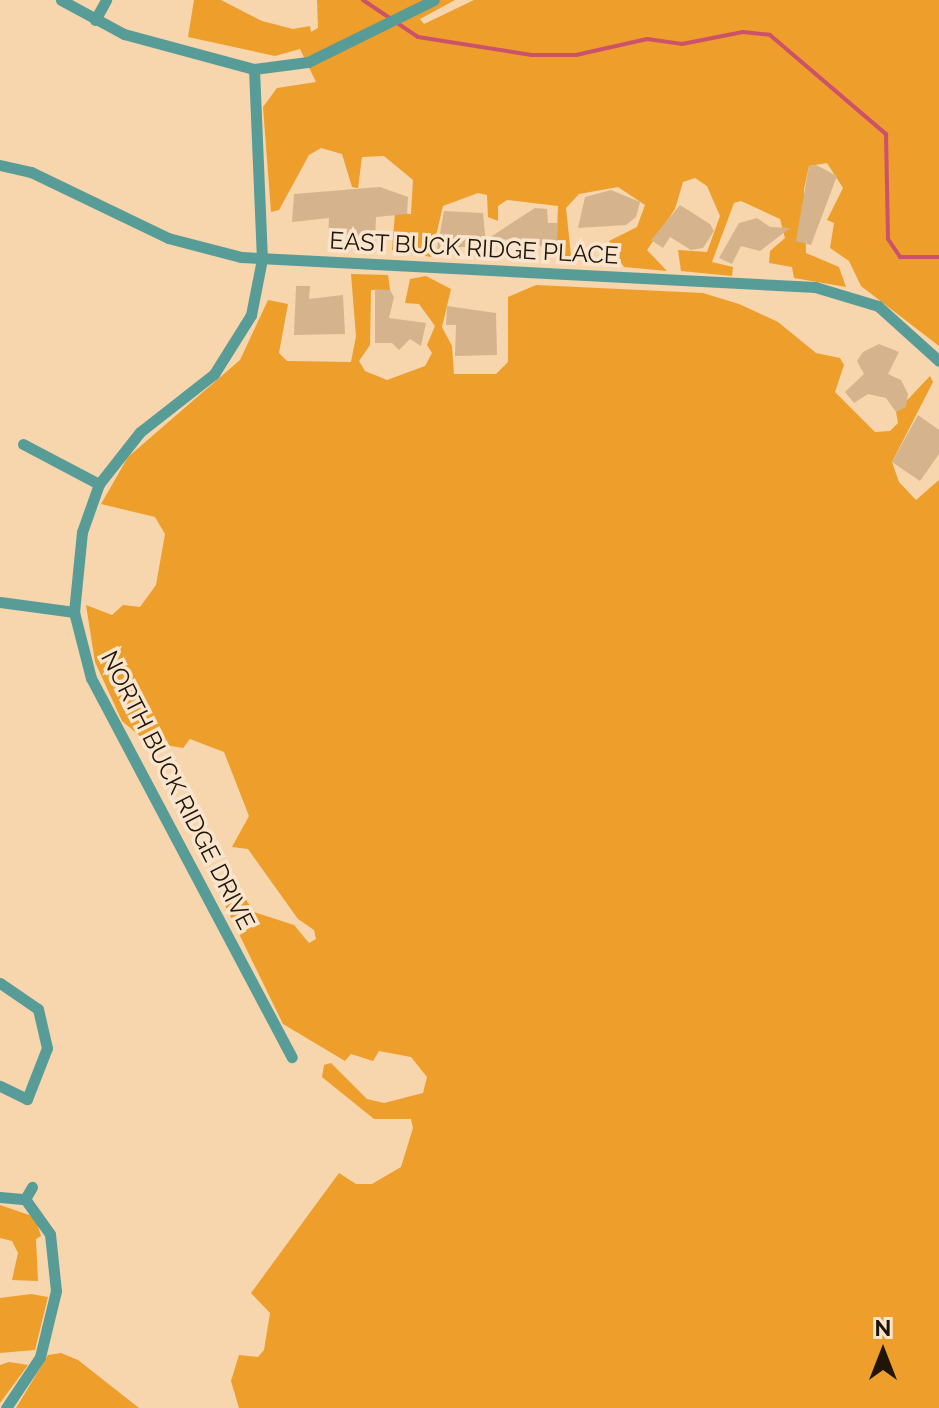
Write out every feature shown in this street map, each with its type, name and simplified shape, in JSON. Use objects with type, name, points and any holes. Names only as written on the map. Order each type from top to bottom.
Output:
[{"type":"street","points":[[61,0],[95,20],[168,49],[254,69],[308,62],[434,0]]},
{"type":"street","points":[[95,20],[106,0]]},
{"type":"street","name":"NORTH BUCK RIDGE DRIVE","points":[[254,69],[262,259],[251,315],[225,361],[140,432],[99,484],[82,532],[74,612],[91,678],[292,1057]]},
{"type":"street","name":"EAST BUCK RIDGE PLACE","points":[[0,165],[31,172],[168,238],[262,259],[815,287],[878,306],[939,361]]},
{"type":"street","points":[[23,444],[99,484]]},
{"type":"street","points":[[0,602],[74,612]]},
{"type":"street","points":[[0,983],[28,998],[44,1023],[47,1048],[27,1099],[0,1086]]},
{"type":"street","points":[[25,1199],[32,1187]]},
{"type":"street","points":[[0,1197],[25,1199],[50,1234],[56,1291],[40,1357],[6,1408]]},
{"type":"shaded area","points":[[194,0],[221,0],[262,21],[293,29],[310,26],[311,32],[318,28],[317,0],[455,0],[420,19],[424,24],[474,0],[939,0],[939,346],[861,286],[849,261],[830,248],[834,223],[827,220],[843,188],[827,163],[809,166],[804,189],[806,253],[839,267],[846,287],[794,278],[792,267],[769,263],[770,251],[785,238],[780,219],[741,201],[734,203],[712,262],[733,267],[732,276],[681,271],[678,250],[707,252],[720,216],[707,186],[695,178],[683,182],[675,209],[647,250],[667,271],[624,267],[615,254],[609,241],[637,227],[645,205],[618,187],[579,194],[566,208],[572,265],[556,257],[558,206],[507,200],[498,206],[498,221],[488,217],[487,195],[478,193],[443,206],[431,257],[392,250],[395,213],[411,214],[413,180],[384,156],[362,157],[358,188],[352,187],[342,154],[321,148],[309,155],[279,210],[271,212],[263,107],[277,88],[316,82],[300,49],[275,56],[188,37]]},
{"type":"shaded area","points":[[351,274],[388,275],[390,290],[371,290],[370,345],[359,361],[365,371],[387,380],[425,366],[432,353],[427,345],[435,326],[419,304],[405,303],[410,279],[426,276],[451,289],[442,327],[452,346],[454,374],[496,374],[508,362],[508,297],[536,285],[703,293],[739,304],[778,322],[816,353],[840,358],[844,365],[835,392],[875,432],[890,431],[898,423],[896,412],[930,376],[933,382],[892,462],[899,482],[916,500],[939,480],[939,1408],[239,1408],[231,1381],[239,1355],[258,1357],[264,1350],[270,1313],[251,1293],[339,1173],[356,1184],[372,1184],[401,1167],[413,1128],[411,1119],[374,1119],[322,1077],[324,1065],[331,1063],[367,1099],[384,1103],[423,1093],[427,1077],[411,1057],[379,1051],[373,1061],[351,1054],[345,1061],[283,1024],[222,899],[228,872],[254,912],[294,925],[309,943],[316,939],[314,930],[298,919],[248,849],[232,847],[249,816],[224,752],[190,739],[183,748],[147,742],[122,721],[95,662],[86,605],[112,615],[123,605],[140,607],[156,585],[165,534],[155,517],[101,504],[128,457],[240,360],[268,300],[288,304],[279,353],[287,361],[351,362],[356,336]]},
{"type":"shaded area","points":[[0,1205],[35,1217],[41,1236],[36,1239],[38,1281],[12,1280],[18,1253],[12,1241],[0,1238]]},
{"type":"shaded area","points":[[31,1294],[48,1297],[35,1350],[0,1353],[0,1298]]},
{"type":"shaded area","points":[[61,1353],[78,1360],[139,1408],[16,1408],[48,1355]]},
{"type":"shaded area","points":[[9,1362],[28,1365],[0,1403],[0,1365]]},
{"type":"building","points":[[816,165],[837,176],[811,245],[796,241],[809,166]]},
{"type":"building","points":[[380,187],[408,197],[407,214],[376,217],[375,244],[328,240],[329,218],[292,222],[294,194]]},
{"type":"building","points":[[611,190],[640,202],[636,217],[626,225],[578,228],[585,197]]},
{"type":"building","points":[[680,205],[710,224],[714,231],[703,248],[691,250],[670,237],[663,248],[651,240]]},
{"type":"building","points":[[535,208],[547,209],[548,223],[558,223],[557,241],[534,248],[527,242],[519,250],[510,240],[489,238]]},
{"type":"building","points":[[444,211],[483,213],[486,245],[437,249]]},
{"type":"building","points":[[757,218],[770,227],[790,228],[760,251],[741,246],[732,264],[719,258],[739,223]]},
{"type":"building","points":[[296,286],[310,286],[309,299],[343,295],[345,334],[294,335]]},
{"type":"building","points":[[375,289],[390,290],[394,297],[389,318],[426,323],[421,346],[410,339],[399,350],[392,343],[375,343]]},
{"type":"building","points":[[447,306],[496,313],[497,355],[455,356],[456,325],[446,325]]},
{"type":"building","points":[[879,344],[899,352],[888,374],[901,380],[908,394],[906,407],[896,412],[886,398],[868,394],[854,403],[845,392],[864,374],[857,361],[863,352]]},
{"type":"building","points":[[918,415],[939,430],[939,454],[920,481],[892,462]]},
{"type":"waterway","points":[[363,0],[418,37],[532,55],[576,55],[647,39],[682,44],[743,32],[770,35],[886,134],[888,239],[900,257],[939,257]]}]
